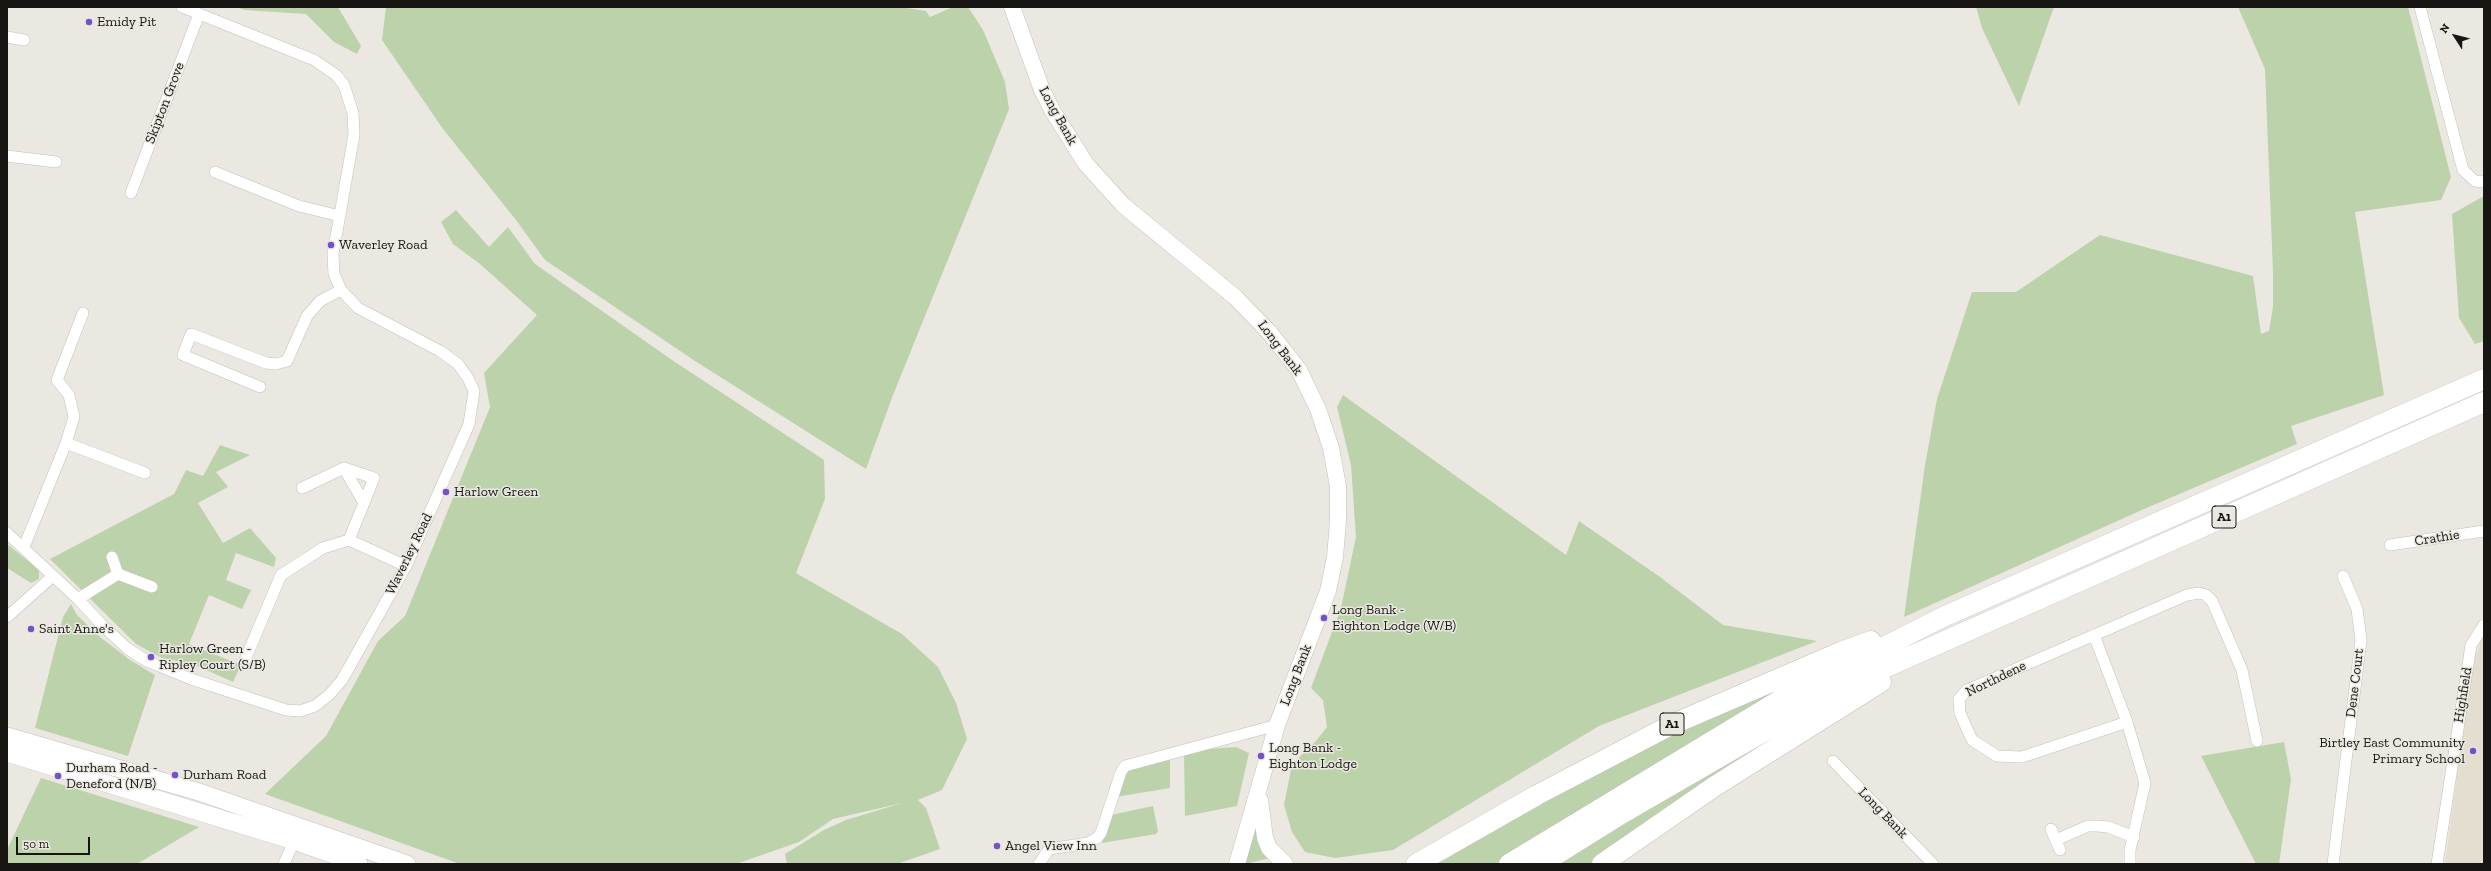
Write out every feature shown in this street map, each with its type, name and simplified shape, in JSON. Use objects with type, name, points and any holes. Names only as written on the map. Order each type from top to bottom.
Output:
[{"type":"highway","name":"A1","points":[[1510,864],[1786,697],[1942,616],[2484,379]]},
{"type":"highway","name":"A1","points":[[1541,864],[1621,814],[1801,710],[1875,672],[1963,631],[2484,402]]},
{"type":"highway","name":"A1","points":[[1416,864],[1537,795],[1671,725],[1841,652],[1942,616]]},
{"type":"highway","name":"A1","points":[[1602,864],[1715,786],[1963,631]]},
{"type":"main road","name":"Long Bank","points":[[1012,7],[1042,90],[1052,110],[1086,164],[1123,205],[1254,314],[1299,370],[1318,409],[1331,448],[1338,486],[1335,556],[1328,591],[1277,725],[1237,864]]},
{"type":"main road","points":[[7,736],[199,792],[407,864]]},
{"type":"main road","points":[[7,753],[294,841],[359,864]]},
{"type":"main road","name":"Long Bank","points":[[1259,788],[1265,838],[1276,856],[1285,864]]},
{"type":"street","name":"Waverley Road","points":[[7,533],[24,547],[128,649],[153,664],[191,679],[286,710],[300,711],[315,706],[329,695],[342,680],[406,566],[469,424],[474,391],[468,378],[458,364],[440,351],[358,308],[341,290],[334,274],[333,254],[354,135],[354,113],[344,85],[332,71],[314,60],[182,7]]},
{"type":"street","points":[[2420,7],[2463,170],[2476,181],[2484,182]]},
{"type":"street","name":"Skipton Grove","points":[[131,193],[199,14]]},
{"type":"street","points":[[7,37],[24,40]]},
{"type":"street","points":[[7,156],[56,162]]},
{"type":"street","points":[[215,172],[299,206],[340,216]]},
{"type":"street","points":[[260,387],[183,355],[191,334],[266,363],[276,364],[287,360],[308,316],[320,301],[341,290]]},
{"type":"street","points":[[24,547],[66,443],[74,418],[73,406],[69,395],[57,380],[82,313]]},
{"type":"street","points":[[66,443],[145,473]]},
{"type":"street","points":[[302,488],[344,468],[374,478],[349,540]]},
{"type":"street","points":[[344,468],[364,503]]},
{"type":"street","name":"Crathie","points":[[2390,545],[2484,531]]},
{"type":"street","points":[[245,660],[281,575],[323,548],[349,540],[406,566]]},
{"type":"street","points":[[112,557],[118,574],[152,587]]},
{"type":"street","points":[[78,599],[118,574]]},
{"type":"street","points":[[7,617],[53,576]]},
{"type":"street","name":"Dene Court","points":[[2333,864],[2360,640],[2358,609],[2342,576]]},
{"type":"street","name":"Northdene","points":[[2127,722],[2022,757],[1997,756],[1972,740],[1960,713],[1959,699],[1967,690],[2187,595],[2199,593],[2206,595],[2212,601],[2242,670],[2257,741]]},
{"type":"street","name":"Highfield","points":[[2437,864],[2471,645],[2484,625]]},
{"type":"street","points":[[2094,635],[2127,722],[2145,783],[2130,850],[2130,864]]},
{"type":"street","points":[[1038,864],[1049,850],[1088,843],[1097,838],[1101,833],[1121,772],[1125,766],[1277,725]]},
{"type":"street","name":"Long Bank","points":[[1833,761],[1933,864]]},
{"type":"street","points":[[2051,829],[2058,845],[2088,826],[2108,827],[2134,837]]},
{"type":"street","points":[[284,864],[294,841]]},
{"type":"shaded area","name":"Birtley East Community Primary School","points":[[2484,635],[2484,864],[2445,864],[2469,687],[2474,659]]},
{"type":"green space","points":[[237,7],[338,7],[361,46],[357,54],[334,42],[306,14],[244,10]]},
{"type":"green space","points":[[386,7],[900,7],[926,11],[930,17],[953,7],[968,7],[983,30],[1005,82],[1009,109],[893,395],[866,469],[695,361],[545,260],[516,220],[443,129],[382,40]]},
{"type":"green space","points":[[1976,7],[2054,7],[2019,106],[1982,28]]},
{"type":"green space","points":[[2238,7],[2408,7],[2451,177],[2441,200],[2355,212],[2384,395],[2291,426],[2297,444],[2144,509],[1904,617],[1925,465],[1937,399],[1972,292],[2016,292],[2100,235],[2253,276],[2261,334],[2269,331],[2273,307],[2273,272],[2265,69]]},
{"type":"green space","points":[[2484,196],[2484,341],[2475,344],[2459,318],[2452,214]]},
{"type":"green space","points":[[456,210],[489,247],[508,227],[535,264],[672,360],[824,460],[825,499],[796,573],[902,634],[938,667],[956,703],[967,739],[942,790],[918,800],[926,808],[940,849],[897,864],[787,864],[785,854],[824,830],[846,820],[902,803],[833,819],[799,842],[736,864],[460,864],[265,794],[326,736],[378,641],[405,616],[490,407],[484,373],[537,315],[480,264],[453,244],[441,222]]},
{"type":"green space","points":[[1343,395],[1566,555],[1579,521],[1660,577],[1723,625],[1817,641],[1599,726],[1393,850],[1335,858],[1305,852],[1292,832],[1284,805],[1292,764],[1316,741],[1327,727],[1323,700],[1311,688],[1341,608],[1356,537],[1351,465],[1337,407]]},
{"type":"green space","points":[[220,445],[250,455],[216,472],[228,487],[198,503],[223,543],[250,528],[276,558],[274,567],[236,553],[226,580],[251,590],[242,609],[209,595],[189,644],[241,665],[233,682],[193,664],[162,658],[136,644],[50,559],[174,494],[186,470],[203,476]]},
{"type":"green space","points":[[7,544],[39,570],[39,579],[31,583],[7,568]]},
{"type":"green space","points":[[71,604],[77,615],[100,637],[130,660],[155,675],[128,756],[35,728],[63,617]]},
{"type":"green space","points":[[1829,667],[1753,708],[1496,864],[1430,864],[1638,749]]},
{"type":"green space","points":[[1786,730],[1591,864],[1560,864],[1706,774]]},
{"type":"green space","points":[[2284,742],[2291,779],[2279,864],[2256,864],[2201,756]]},
{"type":"green space","points":[[1236,747],[1249,753],[1237,806],[1185,816],[1184,754],[1208,749]]},
{"type":"green space","points":[[1170,759],[1170,788],[1116,797],[1127,770]]},
{"type":"green space","points":[[41,778],[199,827],[137,864],[7,864],[7,850]]},
{"type":"green space","points":[[1153,806],[1158,831],[1156,834],[1102,843],[1111,815]]},
{"type":"green space","points":[[1257,812],[1270,858],[1245,864]]},
{"type":"place","name":"Emidy Pit","points":[[89,22]]},
{"type":"place","name":"Waverley Road","points":[[331,245]]},
{"type":"place","name":"Harlow Green","points":[[446,492]]},
{"type":"place","name":"Long Bank - Eighton Lodge (W/B)","points":[[1324,618]]},
{"type":"place","name":"Saint Anne's","points":[[31,629]]},
{"type":"place","name":"Harlow Green - Ripley Court (S/B)","points":[[151,657]]},
{"type":"place","name":"Birtley East Community Primary School","points":[[2473,751]]},
{"type":"place","name":"Long Bank - Eighton Lodge","points":[[1261,756]]},
{"type":"place","name":"Durham Road","points":[[175,775]]},
{"type":"place","name":"Durham Road - Deneford (N/B)","points":[[58,776]]},
{"type":"place","name":"Angel View Inn","points":[[997,846]]}]
